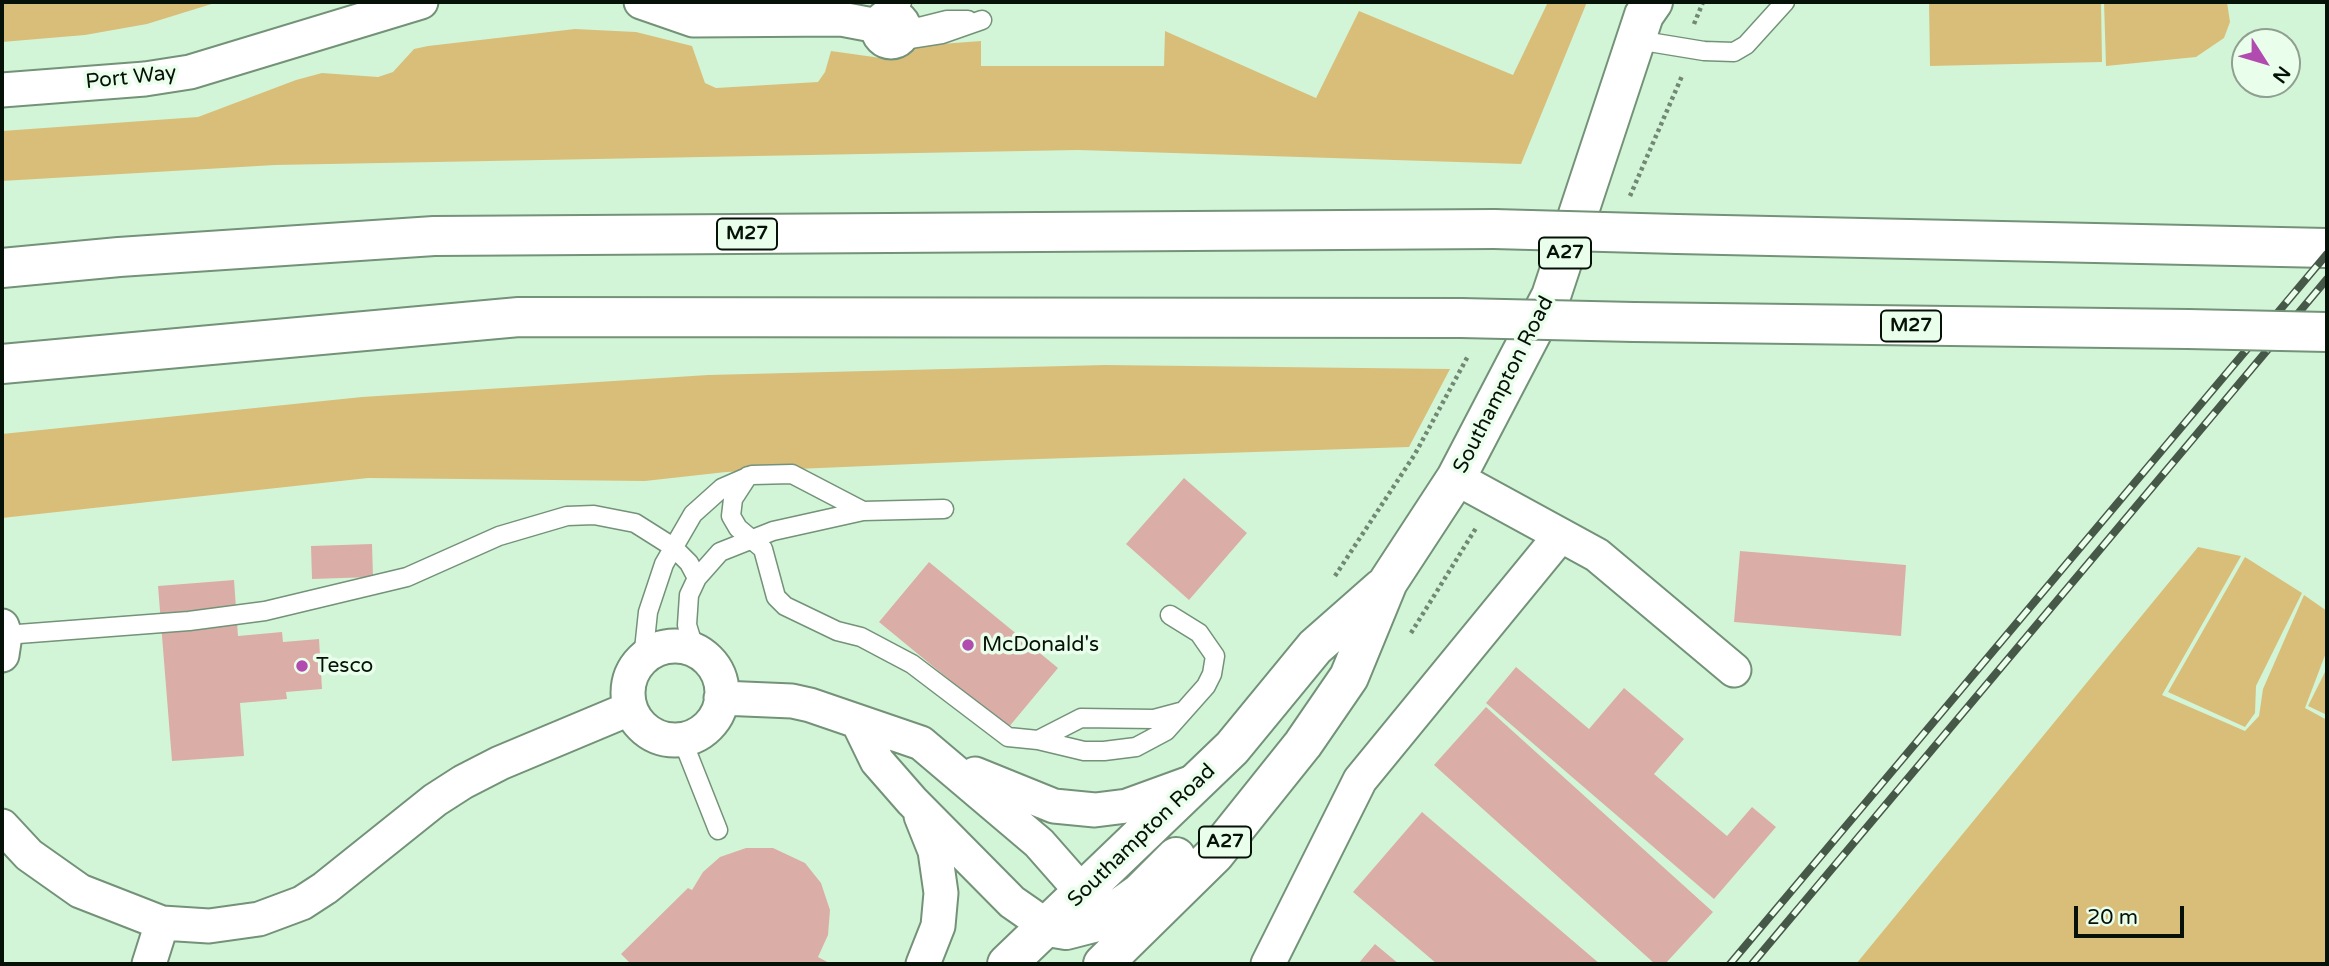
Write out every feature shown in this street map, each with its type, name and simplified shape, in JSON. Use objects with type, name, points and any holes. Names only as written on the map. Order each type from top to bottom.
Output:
[{"type":"main road","name":"Southampton Road","points":[[1103,964],[1215,854],[1256,804],[1349,677],[1388,582],[1456,478],[1550,296],[1645,15]]},
{"type":"main road","name":"M27","points":[[2,268],[133,256],[434,236],[1494,229],[2230,248],[2327,248]]},
{"type":"main road","name":"M27","points":[[2,364],[519,317],[1461,318],[2327,332]]},
{"type":"main road","points":[[2,387],[310,334]]},
{"type":"main road","name":"Southampton Road","points":[[1007,964],[1048,926],[1089,908],[1201,778],[1258,720],[1315,647],[1388,582]]},
{"type":"main road","points":[[1092,964],[1098,939],[1089,908],[1119,910],[1140,893],[1208,824],[1250,775],[1329,706]]},
{"type":"street","name":"Port Way","points":[[258,51],[352,2]]},
{"type":"street","name":"Port Way","points":[[2,90],[176,74],[421,2]]},
{"type":"street","points":[[641,2],[693,20],[830,11],[895,22]]},
{"type":"street","points":[[1456,478],[1597,555],[1734,670]]},
{"type":"street","points":[[1268,964],[1360,780],[1560,536]]},
{"type":"street","points":[[667,647],[695,651],[716,670],[721,698],[713,720],[704,730],[682,739],[667,739],[652,734],[640,725],[629,709],[629,683],[643,659],[667,647]]},
{"type":"street","points":[[721,698],[792,701],[828,710],[859,724],[920,743],[950,765],[1039,843],[1089,908]]},
{"type":"street","points":[[2,826],[29,855],[80,891],[162,923],[209,926],[240,922],[269,916],[302,903],[350,870],[435,800],[463,782],[500,763],[629,709]]},
{"type":"street","points":[[859,724],[877,761],[912,801],[1012,902],[1048,926]]},
{"type":"street","points":[[950,765],[1055,806],[1084,810],[1127,806],[1201,778]]},
{"type":"street","points":[[912,801],[927,826],[940,872],[938,926],[923,964]]},
{"type":"street","points":[[149,964],[162,923]]},
{"type":"lane","points":[[1645,15],[1704,51],[1734,52],[1746,45],[1785,2]]},
{"type":"lane","points":[[643,659],[648,612],[673,547],[693,514],[722,488],[748,476],[792,474],[863,511]]},
{"type":"lane","points":[[748,476],[737,489],[730,508],[733,523],[763,549],[772,587],[785,606],[837,631],[861,637],[904,659],[1008,737],[1038,740],[1083,751],[1124,751],[1152,741],[1187,710],[1206,686],[1215,656],[1199,634],[1170,615]]},
{"type":"lane","points":[[695,651],[687,625],[689,596],[697,578],[720,552],[773,530],[863,511],[944,509]]},
{"type":"lane","points":[[3,639],[265,611],[407,577],[499,536],[567,516],[594,515],[635,523],[673,547],[689,563],[697,578]]},
{"type":"lane","points":[[1038,740],[1081,718],[1154,719],[1187,710]]},
{"type":"lane","points":[[682,739],[718,830]]},
{"type":"shaded area","points":[[2,2],[218,2],[147,24],[85,35],[2,42]]},
{"type":"shaded area","points":[[1548,2],[1587,2],[1521,164],[1078,150],[275,165],[2,181],[2,131],[198,117],[322,73],[378,77],[393,72],[414,49],[428,46],[575,29],[636,32],[692,46],[705,83],[716,88],[818,82],[825,72],[831,51],[881,58],[914,46],[981,41],[981,66],[1164,66],[1165,31],[1316,98],[1359,11],[1513,75]]},
{"type":"shaded area","points":[[1929,2],[2101,2],[2102,62],[1930,66]]},
{"type":"shaded area","points":[[2104,2],[2227,2],[2230,22],[2224,38],[2196,57],[2106,66]]},
{"type":"shaded area","points":[[1105,365],[1450,369],[1409,447],[726,472],[645,481],[368,478],[2,518],[2,434],[362,397],[708,375]]},
{"type":"shaded area","points":[[2198,547],[2241,556],[2162,695],[2245,731],[2259,716],[2263,689],[2304,595],[2327,611],[2327,650],[2305,708],[2327,720],[2327,964],[1856,964]]},
{"type":"shaded area","points":[[2245,557],[2302,593],[2256,686],[2255,713],[2245,727],[2168,692]]},
{"type":"shaded area","points":[[2327,668],[2327,715],[2308,706]]},
{"type":"building","points":[[1184,478],[1247,533],[1189,600],[1126,544]]},
{"type":"building","points":[[372,544],[373,577],[312,579],[311,546]]},
{"type":"building","points":[[1740,551],[1906,565],[1901,636],[1734,622]]},
{"type":"building","name":"McDonald's","points":[[929,562],[1058,668],[1008,728],[879,622]]},
{"type":"building","points":[[234,580],[238,636],[282,632],[283,642],[319,639],[322,689],[286,692],[287,699],[240,703],[244,756],[172,761],[158,586]]},
{"type":"building","points":[[1516,667],[1589,729],[1624,688],[1684,739],[1654,774],[1727,836],[1752,807],[1776,827],[1714,899],[1486,703]]},
{"type":"building","points":[[1486,707],[1713,912],[1665,964],[1655,964],[1434,765]]},
{"type":"building","points":[[1422,812],[1600,964],[1437,964],[1353,892]]},
{"type":"building","points":[[746,848],[773,848],[805,863],[821,883],[830,910],[828,935],[818,957],[831,964],[631,964],[621,954],[688,888],[692,890],[703,872],[720,857]]},
{"type":"building","points":[[1375,944],[1399,964],[1358,964]]},
{"type":"railway","points":[[1730,964],[2327,254]]},
{"type":"railway","points":[[1752,964],[2327,279]]},
{"type":"place","name":"McDonald's","points":[[968,645]]},
{"type":"place","name":"Tesco","points":[[302,666]]}]
